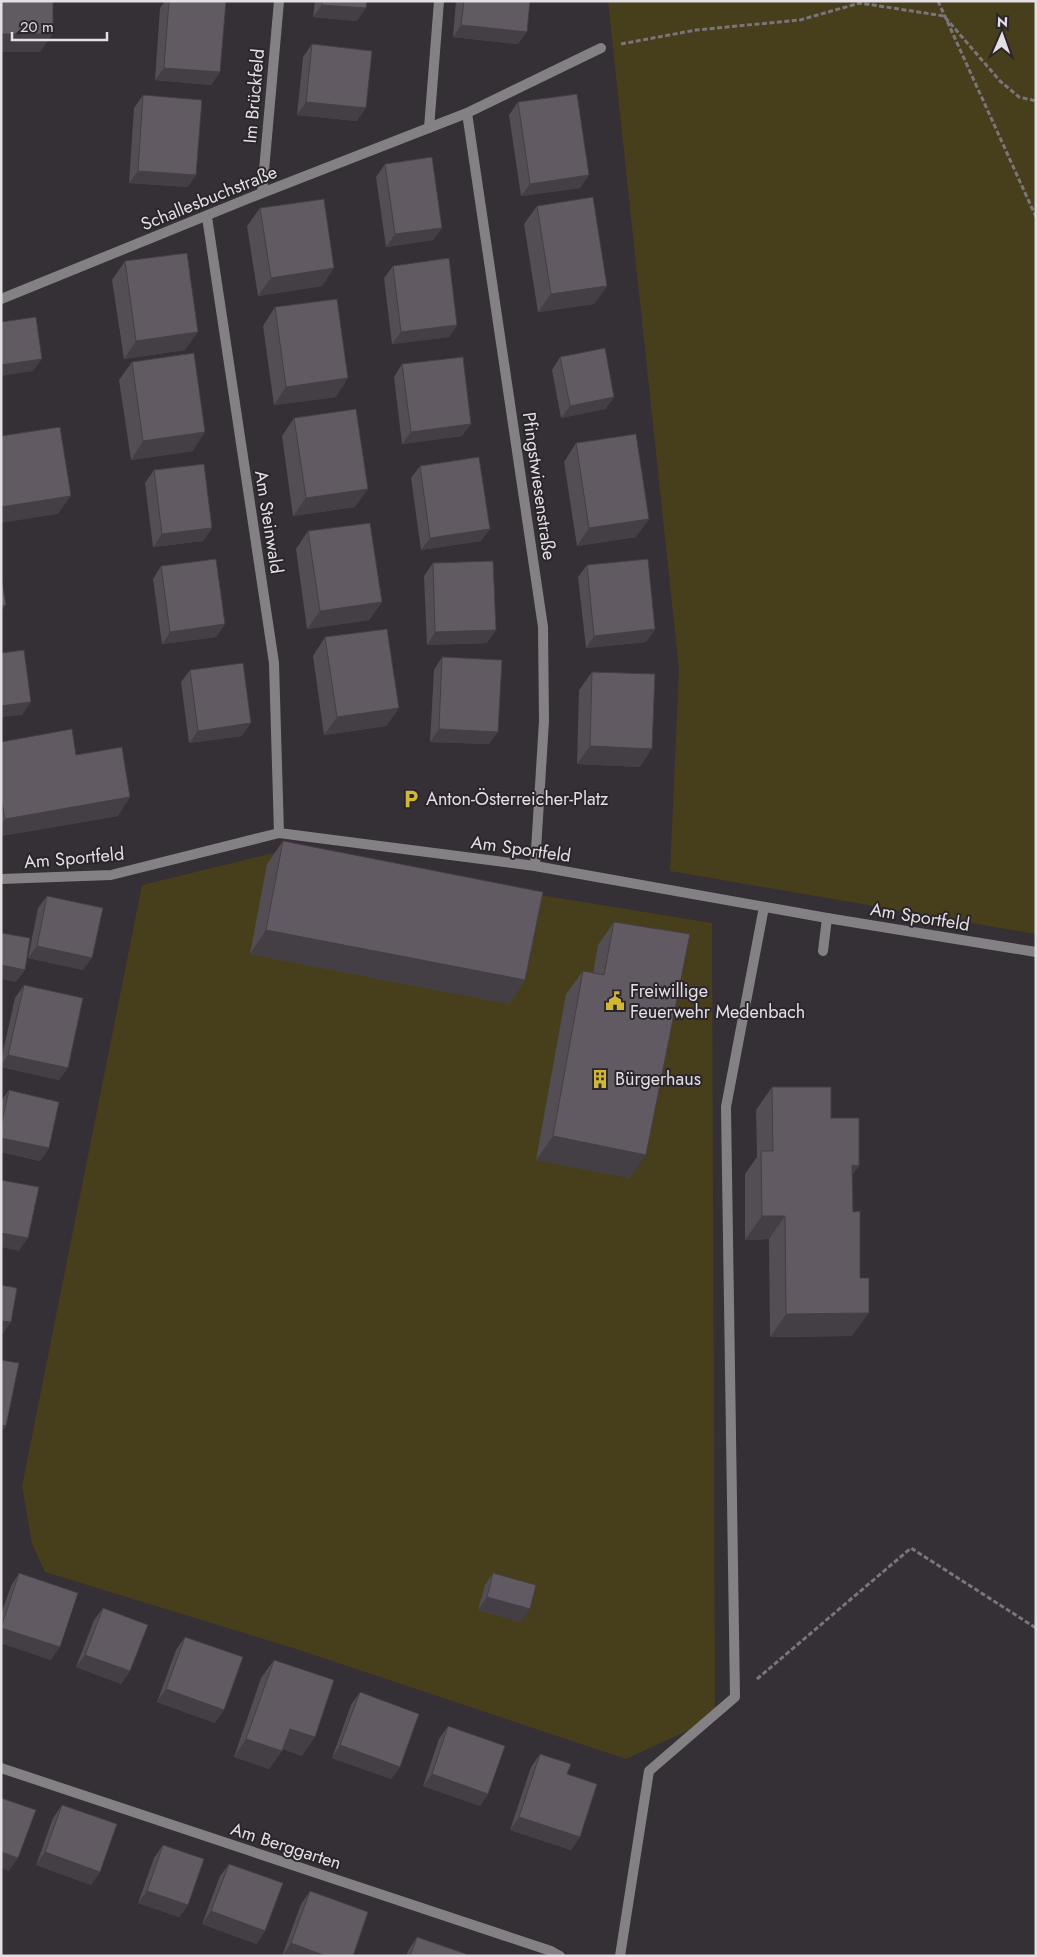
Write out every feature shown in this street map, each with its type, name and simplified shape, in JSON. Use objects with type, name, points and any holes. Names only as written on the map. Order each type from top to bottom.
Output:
[{"type":"street","name":"Im Brückfeld","points":[[262,193],[279,1]]},
{"type":"street","points":[[429,128],[439,1]]},
{"type":"street","name":"Schallesbuchstraße","points":[[1,299],[262,193],[467,113],[601,48]]},
{"type":"street","name":"Pfingstwiesenstraße","points":[[467,113],[543,627],[544,721],[534,866]]},
{"type":"street","name":"Am Steinwald","points":[[207,216],[274,663],[279,833]]},
{"type":"street","name":"Am Sportfeld","points":[[1,879],[111,875],[279,833],[534,866],[827,918],[1036,952]]},
{"type":"street","points":[[620,1956],[649,1771],[735,1697],[726,1107],[764,907]]},
{"type":"street","points":[[823,951],[827,918]]},
{"type":"street","name":"Am Berggarten","points":[[1,1768],[541,1948],[560,1956]]},
{"type":"path","points":[[938,1],[1036,218]]},
{"type":"path","points":[[601,48],[696,30],[800,20],[860,3],[944,16],[1000,81],[1020,97],[1036,101]]},
{"type":"path","points":[[735,1697],[911,1548],[1036,1628]]},
{"type":"shaded area","points":[[608,1],[1036,1],[1036,934],[670,871],[679,670]]},
{"type":"shaded area","points":[[278,852],[712,923],[715,1718],[626,1759],[296,1649],[45,1572],[32,1544],[22,1486],[142,885]]},
{"type":"building","points":[[1,1],[53,1],[53,34],[1,34]]},
{"type":"building","points":[[169,1],[226,1],[220,72],[164,68]]},
{"type":"building","points":[[322,1],[367,1],[366,8],[322,5]]},
{"type":"building","points":[[464,1],[530,1],[527,32],[461,25]]},
{"type":"building","points":[[312,44],[372,51],[366,108],[306,102]]},
{"type":"building","points":[[577,94],[589,175],[530,184],[518,102]]},
{"type":"building","points":[[143,95],[202,100],[196,175],[138,171]]},
{"type":"building","points":[[432,157],[442,228],[395,234],[385,164]]},
{"type":"building","points":[[593,197],[607,286],[551,294],[537,206]]},
{"type":"building","points":[[324,199],[334,268],[271,278],[260,208]]},
{"type":"building","points":[[187,253],[198,332],[136,341],[125,261]]},
{"type":"building","points":[[449,258],[457,325],[401,332],[393,266]]},
{"type":"building","points":[[337,299],[348,378],[286,387],[275,307]]},
{"type":"building","points":[[36,317],[42,359],[1,365],[1,322]]},
{"type":"building","points":[[605,348],[614,397],[570,406],[560,357]]},
{"type":"building","points":[[194,353],[205,432],[143,441],[132,362]]},
{"type":"building","points":[[463,357],[471,424],[411,432],[402,364]]},
{"type":"building","points":[[356,409],[368,489],[306,498],[294,418]]},
{"type":"building","points":[[60,427],[71,496],[1,507],[1,436]]},
{"type":"building","points":[[636,434],[649,519],[589,528],[576,443]]},
{"type":"building","points":[[479,457],[490,529],[430,538],[420,466]]},
{"type":"building","points":[[204,464],[212,528],[162,534],[154,470]]},
{"type":"building","points":[[370,523],[382,602],[320,611],[308,531]]},
{"type":"building","points":[[216,559],[225,624],[170,632],[161,566]]},
{"type":"building","points":[[648,559],[655,629],[594,636],[587,565]]},
{"type":"building","points":[[493,561],[496,630],[435,632],[433,563]]},
{"type":"building","points":[[1,576],[6,605],[1,606]]},
{"type":"building","points":[[387,629],[399,708],[337,717],[325,637]]},
{"type":"building","points":[[24,650],[31,702],[1,706],[1,653]]},
{"type":"building","points":[[442,657],[502,660],[498,732],[439,729]]},
{"type":"building","points":[[243,663],[251,723],[198,731],[190,670]]},
{"type":"building","points":[[592,672],[655,674],[652,749],[590,746]]},
{"type":"building","points":[[72,729],[76,755],[122,747],[130,797],[5,819],[1,797],[1,742]]},
{"type":"building","points":[[283,841],[543,892],[525,980],[266,930]]},
{"type":"building","points":[[47,896],[103,908],[92,958],[37,946]]},
{"type":"building","name":"Bürgerhaus","points":[[614,922],[690,934],[646,1155],[553,1136],[583,971],[604,975]]},
{"type":"building","points":[[1,933],[30,938],[25,970],[1,965]]},
{"type":"building","points":[[24,985],[83,998],[68,1068],[8,1055]]},
{"type":"building","points":[[772,1087],[831,1087],[831,1118],[859,1118],[859,1166],[852,1165],[853,1212],[860,1211],[860,1278],[869,1278],[869,1313],[786,1314],[785,1216],[762,1216],[761,1151],[773,1151]]},
{"type":"building","points":[[9,1090],[59,1102],[49,1148],[1,1138],[1,1126]]},
{"type":"building","points":[[1,1180],[39,1187],[28,1238],[1,1233]]},
{"type":"building","points":[[1,1285],[17,1288],[11,1322],[1,1321]]},
{"type":"building","points":[[1,1360],[19,1363],[6,1426],[1,1425]]},
{"type":"building","points":[[19,1573],[78,1593],[60,1647],[1,1628]]},
{"type":"building","points":[[493,1573],[536,1585],[530,1609],[487,1597]]},
{"type":"building","points":[[103,1608],[148,1625],[130,1671],[85,1655]]},
{"type":"building","points":[[185,1637],[243,1657],[224,1710],[166,1689]]},
{"type":"building","points":[[274,1660],[334,1680],[315,1737],[290,1729],[282,1751],[246,1739]]},
{"type":"building","points":[[360,1692],[419,1714],[400,1767],[340,1745]]},
{"type":"building","points":[[448,1726],[505,1746],[488,1794],[432,1774]]},
{"type":"building","points":[[540,1754],[571,1764],[567,1774],[597,1784],[580,1837],[519,1817]]},
{"type":"building","points":[[1,1798],[36,1810],[18,1858],[1,1852]]},
{"type":"building","points":[[62,1805],[117,1824],[100,1872],[45,1852]]},
{"type":"building","points":[[163,1845],[204,1859],[188,1905],[147,1891]]},
{"type":"building","points":[[229,1864],[283,1883],[265,1931],[211,1911]]},
{"type":"building","points":[[310,1891],[368,1912],[353,1956],[326,1956],[291,1943]]},
{"type":"building","points":[[417,1937],[466,1954],[465,1956],[410,1956]]},
{"type":"place","name":"Anton-Österreicher-Platz","points":[[411,799]]},
{"type":"place","name":"Freiwillige Feuerwehr Medenbach","points":[[615,1001]]},
{"type":"place","name":"Bürgerhaus","points":[[600,1079]]}]
